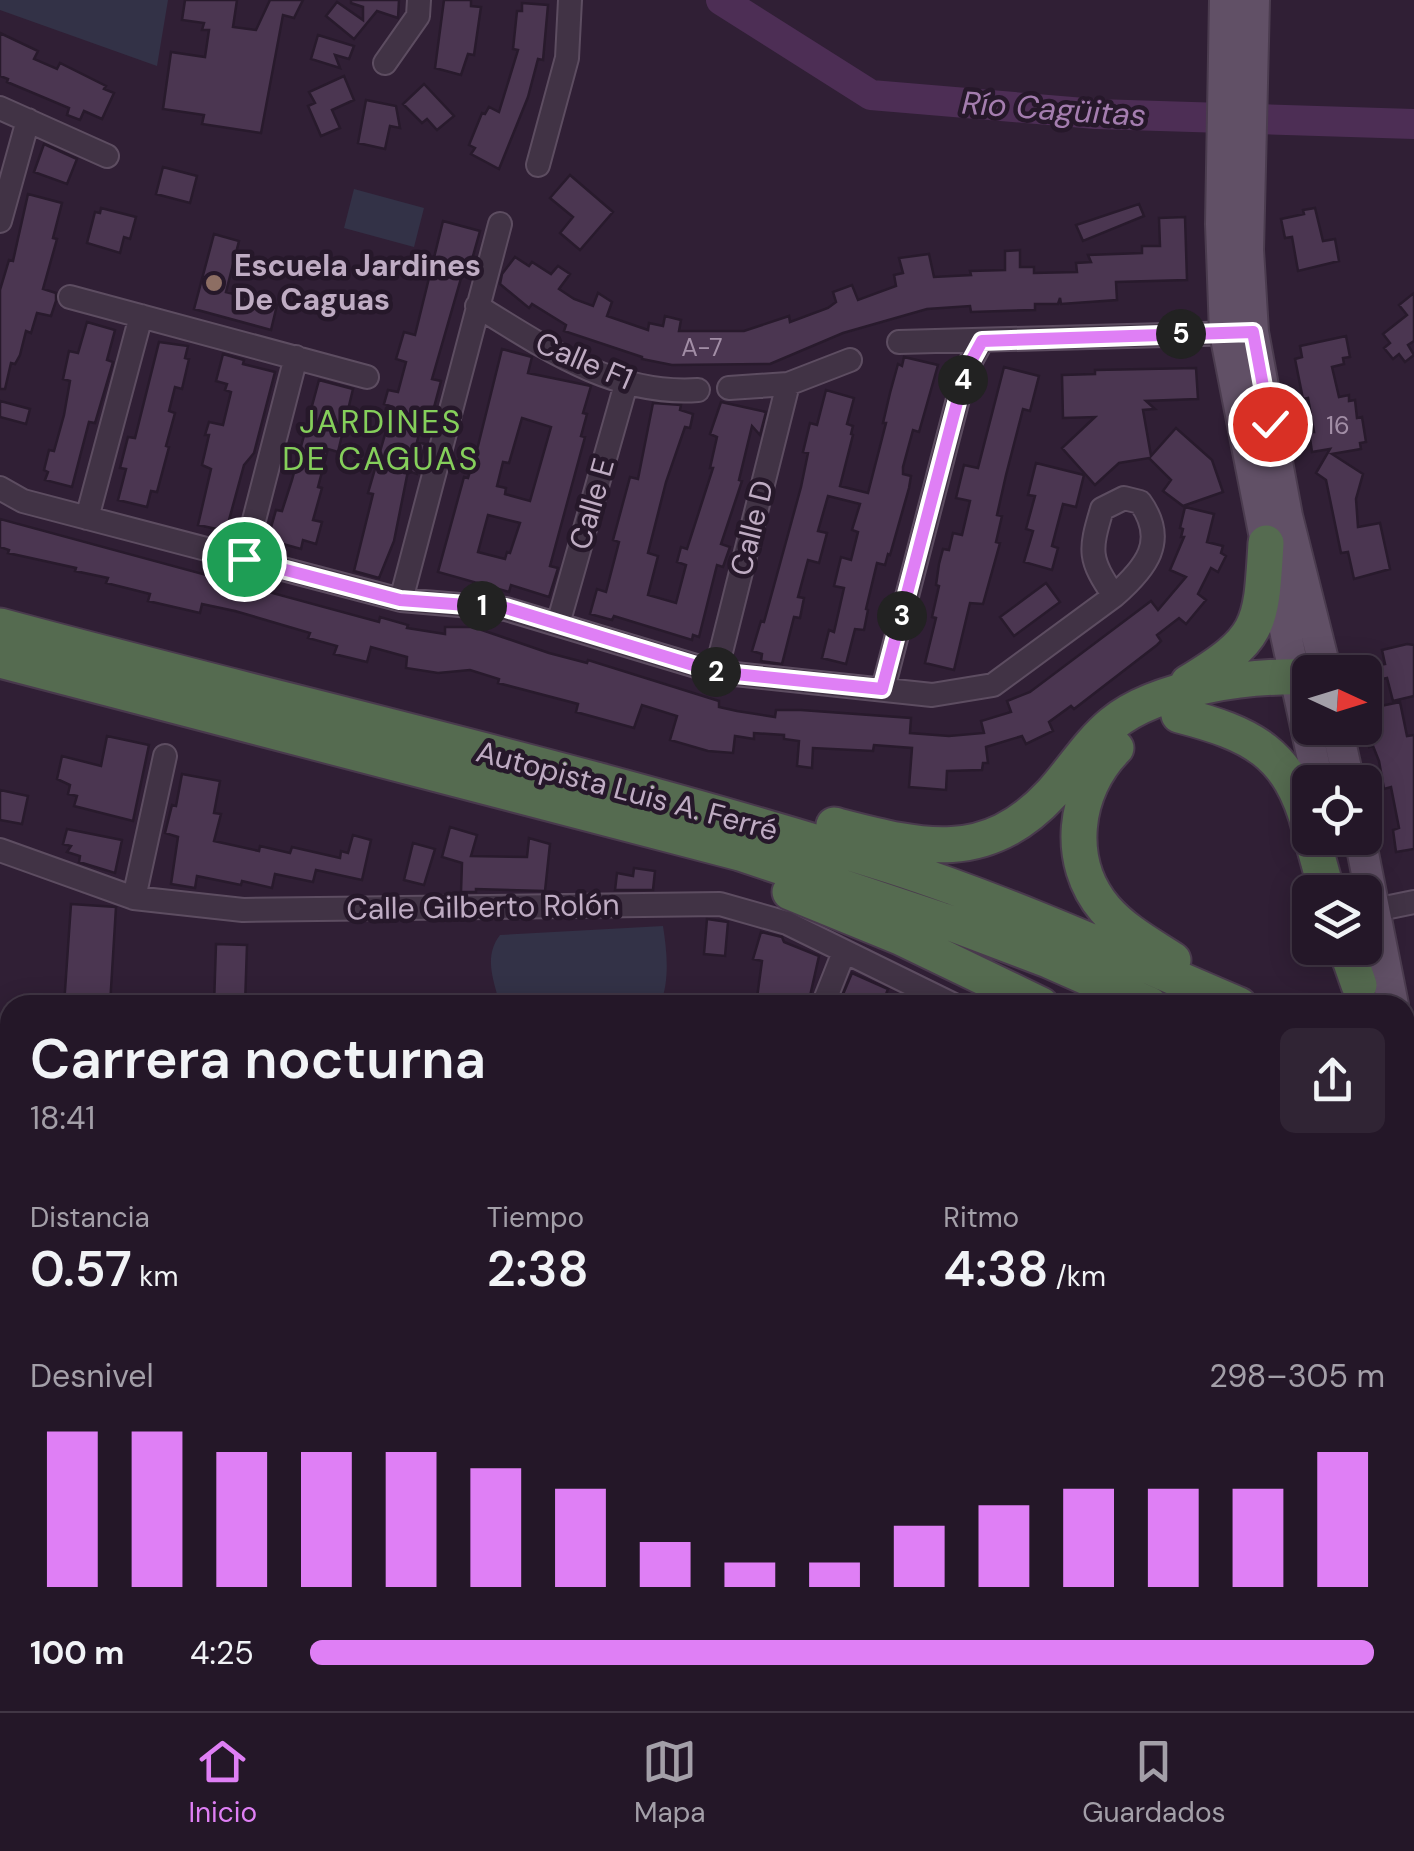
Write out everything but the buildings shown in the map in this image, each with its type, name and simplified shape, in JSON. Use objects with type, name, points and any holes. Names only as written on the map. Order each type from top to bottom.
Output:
[{"type":"highway","points":[[1221,995],[1129,932],[1106,910],[1092,890],[1079,849],[1083,802],[1107,756],[1240,649],[1251,635],[1258,624],[1262,600],[1266,543]]},
{"type":"highway","name":"Autopista Luis A. Ferré","points":[[0,626],[666,798],[892,866],[1216,995]]},
{"type":"highway","name":"Autopista Luis A. Ferré","points":[[0,660],[740,853],[862,892],[1048,960],[1127,995]]},
{"type":"highway","points":[[666,798],[741,802],[900,842],[960,845],[1002,834],[1023,821],[1112,724],[1142,706],[1282,696],[1292,690]]},
{"type":"highway","points":[[1172,706],[1249,738],[1278,760],[1292,784]]},
{"type":"highway","points":[[593,817],[858,918],[1021,995]]},
{"type":"highway","points":[[1353,965],[1361,995]]},
{"type":"main road","points":[[1239,6],[1235,221],[1239,333],[1266,543],[1300,655]]},
{"type":"main road","points":[[1239,333],[1288,516],[1305,655]]},
{"type":"main road","points":[[1382,945],[1392,995]]},
{"type":"street","points":[[385,62],[418,16],[419,0]]},
{"type":"street","points":[[538,165],[567,58],[570,0]]},
{"type":"street","points":[[0,108],[107,156]]},
{"type":"street","points":[[0,221],[28,120]]},
{"type":"street","points":[[400,600],[500,224]]},
{"type":"street","points":[[70,297],[367,377]]},
{"type":"street","name":"Calle F1","points":[[477,306],[561,358],[626,384],[680,392],[698,390]]},
{"type":"street","points":[[87,518],[140,316]]},
{"type":"street","points":[[899,342],[1239,333]]},
{"type":"street","points":[[882,689],[965,372],[982,341]]},
{"type":"street","points":[[244,559],[296,358]]},
{"type":"street","points":[[730,388],[788,384],[850,360]]},
{"type":"street","name":"Calle E","points":[[558,624],[626,384]]},
{"type":"street","name":"Calle D","points":[[716,672],[788,384]]},
{"type":"street","points":[[0,488],[22,501],[400,600],[506,608],[716,672],[932,696],[993,686],[1114,596]]},
{"type":"street","points":[[134,898],[165,756]]},
{"type":"street","name":"Calle Gilberto Rolón","points":[[0,850],[134,898],[243,910],[720,904],[787,923],[933,995]]},
{"type":"street","points":[[1382,909],[1414,902]]},
{"type":"street","points":[[828,995],[844,952]]},
{"type":"shaded area","points":[[0,0],[168,0],[157,66],[0,10]]},
{"type":"shaded area","points":[[354,189],[424,208],[414,247],[344,228]]},
{"type":"shaded area","points":[[663,926],[663,995],[497,995],[491,960],[500,935]]},
{"type":"waterway","name":"Río Cagüitas","points":[[721,0],[871,95],[1096,114],[1414,124]]},
{"type":"place","name":"Escuela Jardines De Caguas","points":[[214,283]]},
{"type":"district","name":"JARDINES DE CAGUAS","points":[[381,440]]},
{"type":"route","points":[[244,559],[400,600],[506,608],[716,672],[882,689],[965,372],[982,341],[1253,332],[1270,424]]}]
